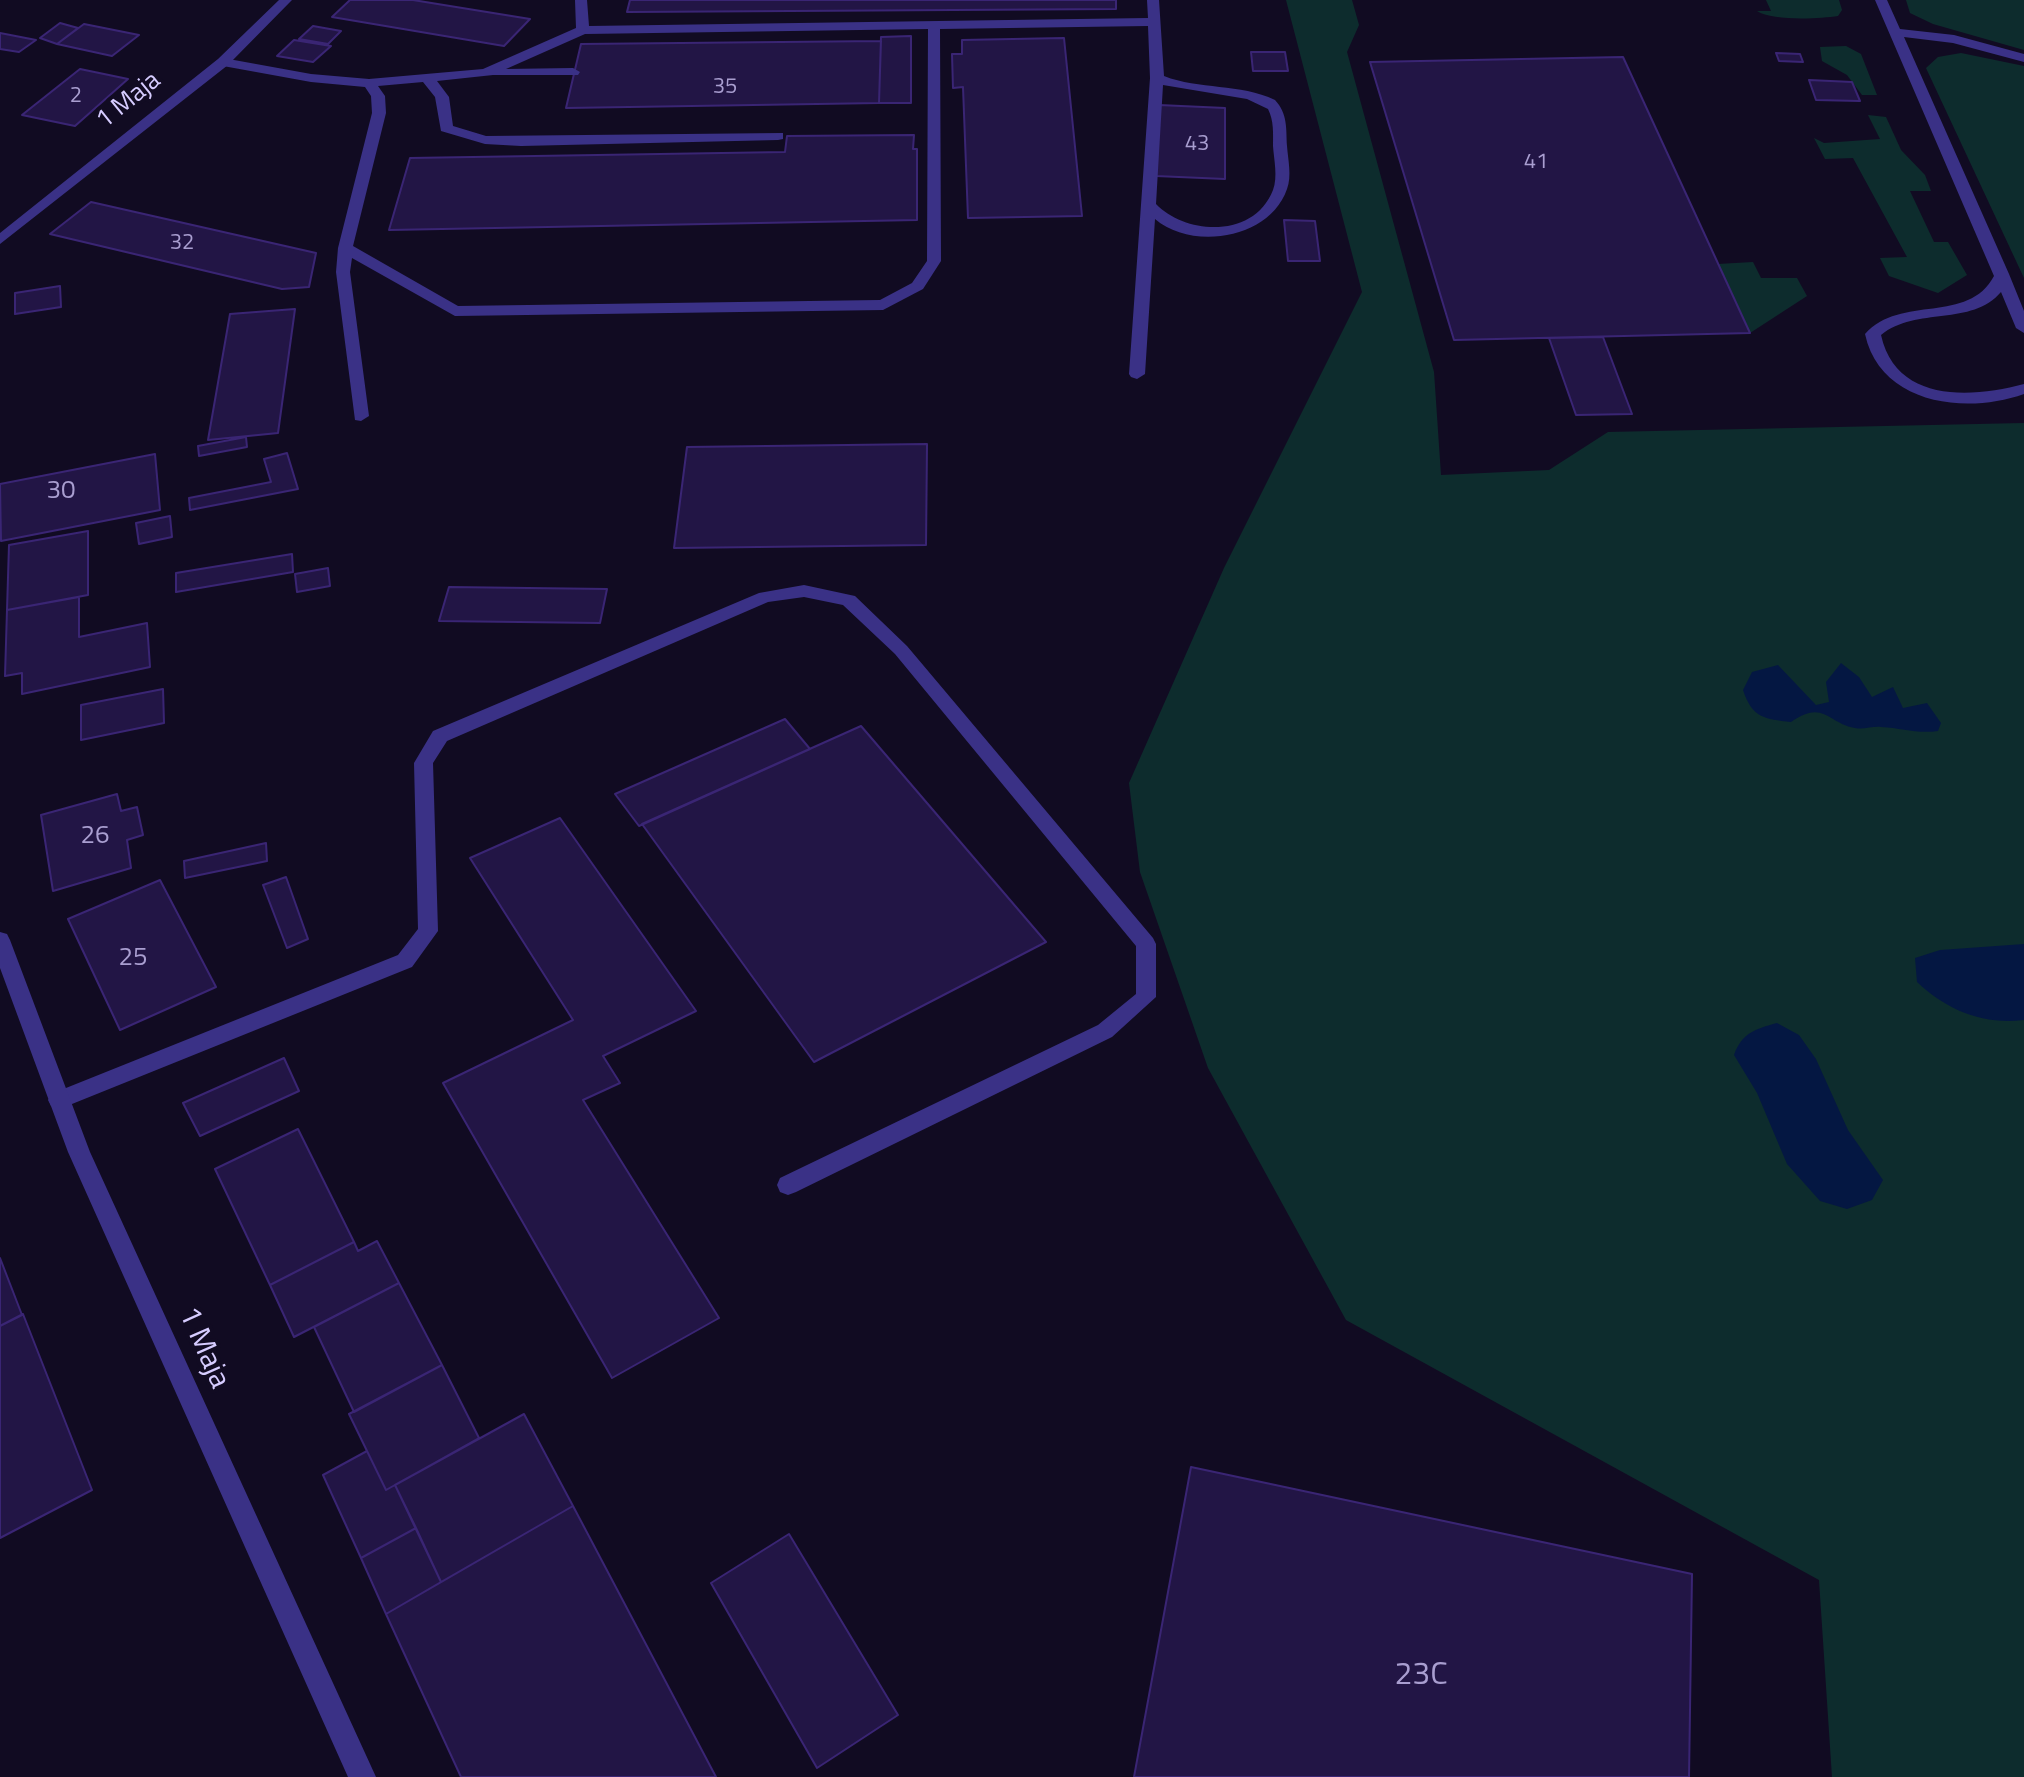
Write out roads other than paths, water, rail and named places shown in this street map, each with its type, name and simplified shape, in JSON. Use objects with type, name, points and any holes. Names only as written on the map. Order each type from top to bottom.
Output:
[{"type":"street","name":"1 Maja","points":[[0,240],[223,62],[286,0]]},
{"type":"street","points":[[581,0],[583,30]]},
{"type":"street","points":[[1137,374],[1157,78],[1153,0]]},
{"type":"street","points":[[1881,0],[2024,328]]},
{"type":"street","points":[[486,73],[583,30],[1152,22]]},
{"type":"street","points":[[345,248],[455,311],[883,305],[918,286],[934,261],[934,25]]},
{"type":"street","points":[[1894,32],[1954,39],[2024,58]]},
{"type":"street","points":[[223,62],[311,78],[369,83],[486,73],[573,72]]},
{"type":"street","points":[[427,78],[442,97],[446,128],[485,140],[521,142],[778,136]]},
{"type":"street","points":[[1148,204],[1168,222],[1199,231],[1231,230],[1253,222],[1273,204],[1281,189],[1279,119],[1274,106],[1263,98],[1174,87],[1157,78]]},
{"type":"street","points":[[361,416],[343,272],[345,248],[379,113],[378,96],[369,83]]},
{"type":"street","points":[[2002,274],[1997,289],[1970,308],[1902,314],[1883,322],[1873,334],[1873,350],[1881,364],[1896,378],[1919,390],[1973,399],[2007,398],[2024,389]]},
{"type":"street","points":[[59,1100],[405,961],[428,931],[423,763],[440,736],[765,597],[804,591],[849,600],[921,674],[1146,944],[1146,997],[1105,1031],[788,1185]]},
{"type":"street","name":"1 Maja","points":[[0,940],[79,1152],[362,1777]]},
{"type":"water","points":[[1841,663],[1859,677],[1872,697],[1893,687],[1903,708],[1927,703],[1941,723],[1938,731],[1858,728],[1818,712],[1802,715],[1791,722],[1774,720],[1755,712],[1743,690],[1752,672],[1778,665],[1816,705],[1829,702],[1826,682]]},
{"type":"water","points":[[2024,944],[2024,1020],[1980,1018],[1953,1008],[1917,982],[1915,958],[1940,950]]},
{"type":"water","points":[[1777,1023],[1799,1035],[1816,1059],[1848,1130],[1883,1180],[1872,1200],[1847,1209],[1820,1201],[1787,1164],[1757,1093],[1734,1055],[1750,1033]]}]
